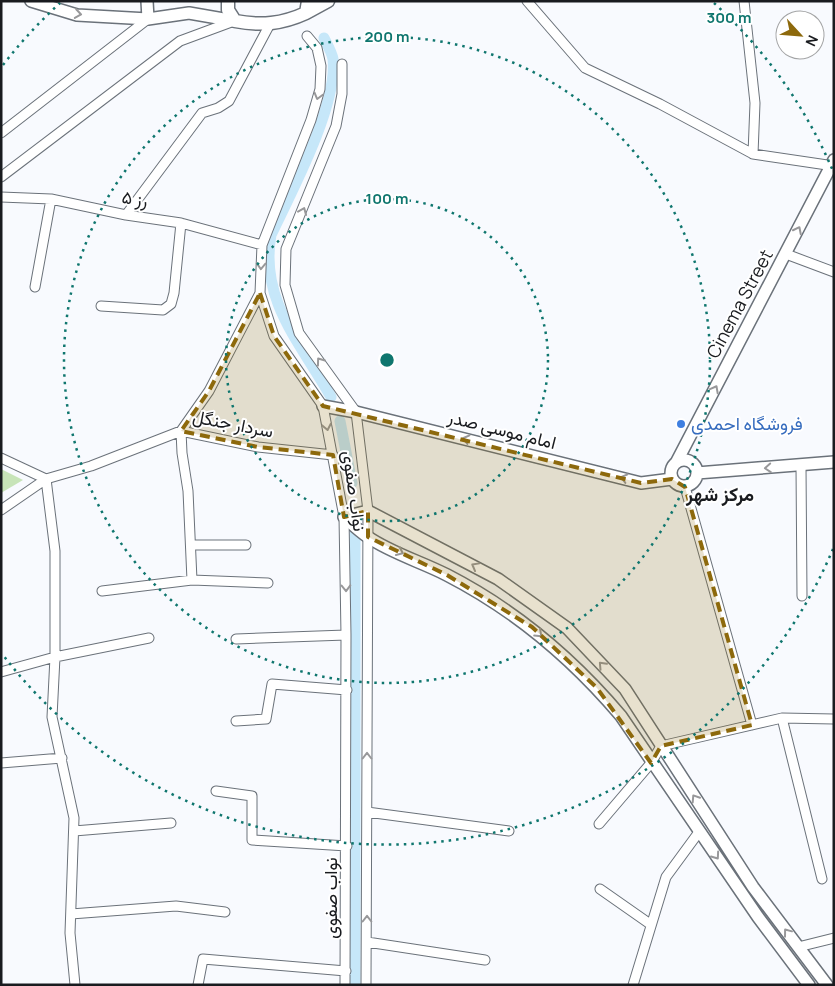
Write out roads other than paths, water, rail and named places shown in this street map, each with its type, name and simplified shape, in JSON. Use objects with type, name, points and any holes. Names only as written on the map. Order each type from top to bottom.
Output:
[{"type":"main road","points":[[228,1],[228,10],[235,20],[250,24],[270,24],[307,7],[328,1]]},
{"type":"street","points":[[31,1],[77,15],[148,18],[189,13],[235,20]]},
{"type":"street","points":[[147,1],[148,18]]},
{"type":"street","points":[[527,1],[585,68],[660,104],[753,154],[833,164]]},
{"type":"street","points":[[744,1],[755,103],[753,154]]},
{"type":"street","points":[[1,134],[148,18]]},
{"type":"street","points":[[1,177],[180,41],[235,20]]},
{"type":"street","points":[[126,215],[202,113],[218,108],[228,101],[270,24]]},
{"type":"street","name":"نواب صفوی","points":[[307,36],[317,48],[321,66],[320,89],[311,120],[262,245],[260,293],[274,336],[323,406],[344,517],[347,690],[346,985]]},
{"type":"street","name":"نواب صفوی","points":[[342,64],[342,94],[336,126],[286,249],[286,285],[299,333],[356,412],[368,511],[366,985]]},
{"type":"street","name":"Cinema Street","points":[[676,463],[833,164]]},
{"type":"street","name":"رز ۵","points":[[1,197],[50,199],[126,215],[181,223],[262,245]]},
{"type":"street","points":[[34,287],[50,199]]},
{"type":"street","points":[[101,306],[163,310],[171,304],[174,293],[181,223]]},
{"type":"street","points":[[786,254],[834,272]]},
{"type":"street","points":[[192,580],[188,491],[181,431],[209,391],[260,293]]},
{"type":"street","name":"امام موسی صدر","points":[[323,406],[356,412],[641,483],[672,479]]},
{"type":"street","name":"سردار جنگل","points":[[1,510],[46,479],[91,466],[181,431],[258,447],[332,455]]},
{"type":"street","points":[[1,458],[46,479],[55,551],[55,657],[52,717],[74,818],[70,934],[75,985]]},
{"type":"street","points":[[683,460],[691,462],[697,473],[695,481],[685,486],[677,485],[672,479],[672,469],[676,463],[683,460]]},
{"type":"street","points":[[697,473],[834,462]]},
{"type":"street","points":[[801,466],[802,596]]},
{"type":"street","points":[[685,486],[752,725]]},
{"type":"street","points":[[344,517],[368,511],[428,540],[498,579],[568,628],[625,689],[753,887],[827,985]]},
{"type":"street","points":[[344,517],[368,537],[448,575],[500,604],[532,627],[597,688],[621,716],[699,832],[809,985]]},
{"type":"street","points":[[191,545],[246,545]]},
{"type":"street","points":[[102,591],[192,580],[268,583]]},
{"type":"street","points":[[236,639],[346,635]]},
{"type":"street","points":[[1,672],[55,657],[149,638]]},
{"type":"street","points":[[236,722],[266,719],[272,684],[347,690]]},
{"type":"street","points":[[782,718],[822,879]]},
{"type":"street","points":[[599,824],[651,763],[661,746],[782,718],[834,719]]},
{"type":"street","points":[[1,763],[62,758]]},
{"type":"street","points":[[216,791],[252,796],[252,840],[347,846]]},
{"type":"street","points":[[367,812],[509,831]]},
{"type":"street","points":[[74,831],[171,823]]},
{"type":"street","points":[[633,985],[666,876],[699,832]]},
{"type":"street","points":[[600,888],[650,924]]},
{"type":"street","points":[[71,914],[176,906],[225,912]]},
{"type":"street","points":[[798,947],[834,938]]},
{"type":"street","points":[[367,942],[486,960]]},
{"type":"street","points":[[198,985],[203,959],[346,971]]},
{"type":"waterway","points":[[324,38],[333,59],[333,78],[328,100],[321,124],[301,173],[271,235],[269,258],[271,280],[277,301],[296,340],[331,397]]},
{"type":"waterway","points":[[340,421],[352,483]]},
{"type":"waterway","points":[[355,523],[355,985]]},
{"type":"place","name":"فروشگاه احمدی","points":[[681,424]]},
{"type":"district","name":"مرکز شهر","points":[[720,494]]}]
